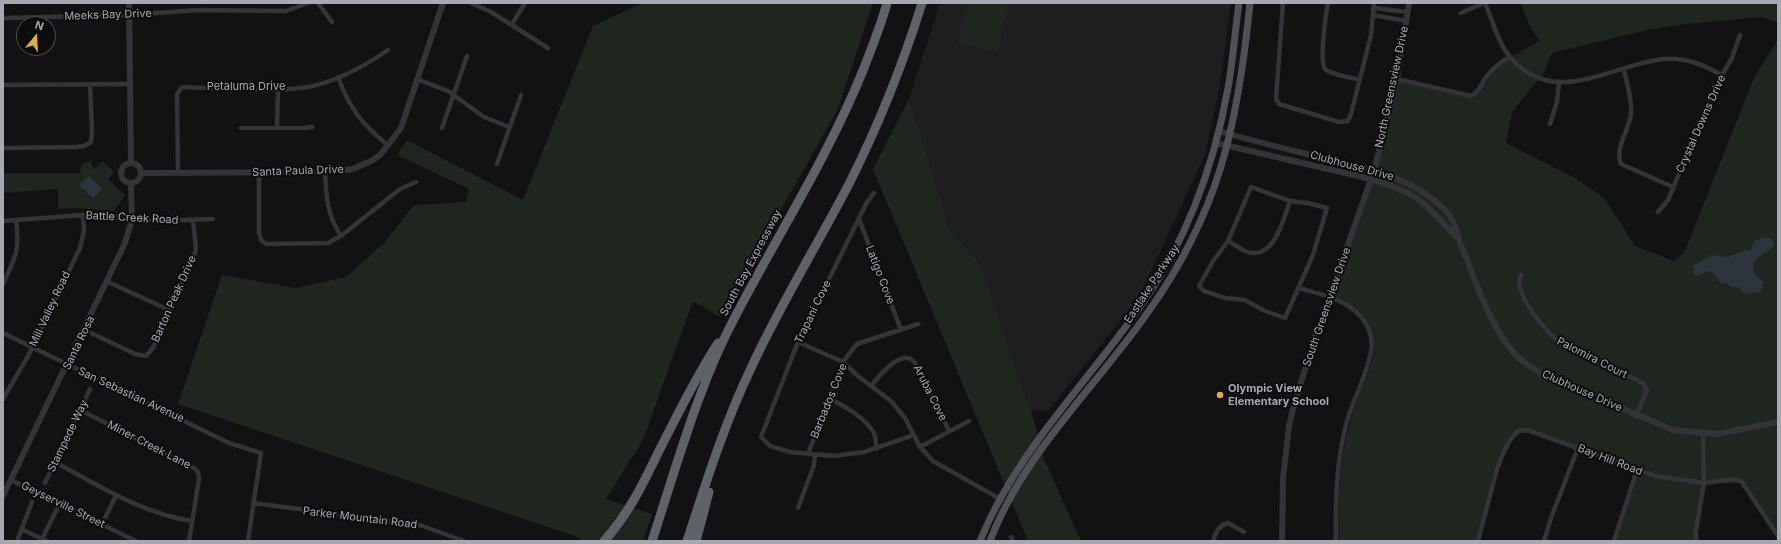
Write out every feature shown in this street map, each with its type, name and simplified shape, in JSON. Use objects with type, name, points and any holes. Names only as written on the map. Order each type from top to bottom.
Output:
[{"type":"highway","name":"South Bay Expressway","points":[[652,541],[694,414],[735,316],[841,121],[867,60],[887,3]]},
{"type":"highway","points":[[687,541],[721,437],[737,398],[763,343],[862,156],[908,48],[922,3]]},
{"type":"highway","points":[[604,541],[624,517],[636,497],[698,374],[735,316]]},
{"type":"highway","points":[[696,541],[737,398]]},
{"type":"main road","name":"Eastlake Parkway","points":[[980,541],[1000,499],[1044,430],[1140,307],[1166,265],[1193,211],[1219,132],[1228,87],[1239,3]]},
{"type":"main road","name":"Eastlake Parkway","points":[[990,541],[1008,504],[1042,448],[1146,316],[1184,258],[1215,187],[1231,135],[1239,95],[1250,3]]},
{"type":"main road","points":[[1083,379],[1090,387]]},
{"type":"street","points":[[129,3],[131,163]]},
{"type":"street","name":"Meeks Bay Drive","points":[[3,18],[129,15],[198,10],[286,11],[308,3]]},
{"type":"street","points":[[318,3],[332,22]]},
{"type":"street","name":"Santa Paula Drive","points":[[142,173],[178,172],[259,174],[325,172],[353,169],[374,160],[401,128],[443,3]]},
{"type":"street","points":[[471,3],[512,24],[548,48]]},
{"type":"street","points":[[512,24],[525,3]]},
{"type":"street","points":[[1283,3],[1276,99],[1279,104],[1339,122],[1348,121],[1371,35],[1374,5],[1408,12]]},
{"type":"street","points":[[1328,3],[1323,65],[1325,69],[1330,72],[1360,80]]},
{"type":"street","name":"North Greensview Drive","points":[[1374,171],[1397,79],[1410,3]]},
{"type":"street","points":[[1461,13],[1485,3],[1504,47],[1510,57],[1532,74],[1545,80],[1559,83],[1577,82],[1624,70],[1655,60],[1678,59],[1694,62],[1722,75]]},
{"type":"street","points":[[1374,15],[1406,21]]},
{"type":"street","name":"Crystal Downs Drive","points":[[1658,212],[1668,200],[1722,75],[1732,58],[1740,35]]},
{"type":"street","name":"Petaluma Drive","points":[[178,172],[177,94],[182,87],[278,89],[308,86],[368,64],[388,50]]},
{"type":"street","points":[[442,128],[467,56]]},
{"type":"street","points":[[1397,79],[1471,96],[1478,91],[1485,77],[1497,64],[1510,57]]},
{"type":"street","points":[[1624,70],[1631,111],[1619,153],[1621,164],[1673,187]]},
{"type":"street","points":[[338,76],[347,100],[360,120],[388,145]]},
{"type":"street","points":[[418,79],[440,87],[454,95],[484,117],[509,127]]},
{"type":"street","points":[[1550,124],[1557,102],[1559,83]]},
{"type":"street","points":[[3,148],[76,147],[84,146],[91,142],[90,84]]},
{"type":"street","points":[[3,85],[130,84]]},
{"type":"street","points":[[277,127],[278,89]]},
{"type":"street","points":[[497,164],[521,95]]},
{"type":"street","points":[[241,128],[312,127]]},
{"type":"street","name":"Clubhouse Drive","points":[[1219,132],[1374,171],[1405,181],[1426,192],[1452,218],[1458,239],[1491,318],[1502,337],[1515,354],[1532,368],[1546,376],[1636,416],[1673,430],[1703,434],[1717,434],[1778,422]]},
{"type":"street","name":"Clubhouse Drive","points":[[1216,143],[1371,179],[1414,197],[1430,208],[1458,239]]},
{"type":"street","points":[[131,163],[140,167],[142,173],[140,180],[131,184],[125,181],[121,173],[123,167],[131,163]]},
{"type":"street","name":"South Greensview Drive","points":[[1282,541],[1283,479],[1290,426],[1314,340],[1374,171]]},
{"type":"street","points":[[325,172],[327,204],[330,216],[341,236]]},
{"type":"street","points":[[259,174],[259,233],[261,240],[266,244],[328,243],[341,236],[400,189],[416,182]]},
{"type":"street","name":"Santa Rosa","points":[[3,500],[3,496],[68,365],[125,243],[132,219],[131,184]]},
{"type":"street","points":[[1251,187],[1290,201],[1308,203],[1327,208],[1313,255],[1285,318],[1265,311],[1245,300],[1225,298],[1204,291],[1200,286],[1213,261],[1228,241],[1251,187]]},
{"type":"street","name":"Trapani Cove","points":[[808,454],[790,452],[770,446],[761,437],[798,342],[867,202],[874,193]]},
{"type":"street","points":[[1228,241],[1246,251],[1254,253],[1264,251],[1275,240],[1290,201]]},
{"type":"street","name":"Battle Creek Road","points":[[3,221],[83,215],[108,215],[155,221],[213,219]]},
{"type":"street","name":"Mill Valley Road","points":[[3,399],[32,347],[80,248],[84,231],[83,215]]},
{"type":"street","name":"Latigo Cove","points":[[859,219],[901,330]]},
{"type":"street","points":[[3,284],[14,261],[19,246],[16,220]]},
{"type":"street","name":"Barton Peak Drive","points":[[84,330],[135,354],[146,356],[153,348],[194,256],[196,249],[193,220]]},
{"type":"street","name":"Palomira Court","points":[[1521,275],[1520,283],[1527,302],[1539,322],[1552,337],[1563,345],[1643,383],[1647,390],[1636,416]]},
{"type":"street","points":[[108,282],[169,310]]},
{"type":"street","points":[[1299,288],[1330,296],[1349,305],[1359,314],[1368,330],[1371,349],[1370,359],[1350,411],[1340,452],[1336,491],[1336,541]]},
{"type":"street","name":"Barbados Cove","points":[[808,454],[843,362],[857,344],[918,324]]},
{"type":"street","name":"San Sebastian Avenue","points":[[3,333],[229,443],[261,453],[253,503]]},
{"type":"street","points":[[798,342],[843,362],[858,377],[891,401],[905,418],[920,447],[933,461],[1008,504]]},
{"type":"street","name":"Aruba Cove","points":[[871,386],[887,368],[900,359],[911,359],[915,363],[949,431]]},
{"type":"street","name":"Stampede Way","points":[[45,483],[90,389]]},
{"type":"street","points":[[829,398],[846,407],[864,422],[874,434],[876,449]]},
{"type":"street","name":"Miner Creek Lane","points":[[80,410],[194,468],[198,472],[199,479],[189,541]]},
{"type":"street","name":"Aruba Cove","points":[[920,447],[969,421]]},
{"type":"street","name":"Bay Hill Road","points":[[1478,541],[1496,469],[1511,437],[1518,431],[1528,430],[1637,470],[1672,480],[1704,483],[1735,479],[1742,482],[1778,536]]},
{"type":"street","points":[[1696,541],[1696,531],[1704,483],[1703,434]]},
{"type":"street","points":[[808,454],[834,456],[864,452],[914,435]]},
{"type":"street","points":[[1544,541],[1551,518],[1578,448]]},
{"type":"street","points":[[798,508],[814,465],[815,455]]},
{"type":"street","points":[[55,462],[116,496],[170,518],[192,521]]},
{"type":"street","points":[[1614,541],[1637,470]]},
{"type":"street","name":"Geyserville Street","points":[[11,480],[136,541]]},
{"type":"street","points":[[102,524],[116,496]]},
{"type":"street","points":[[17,541],[32,502]]},
{"type":"street","points":[[248,541],[253,503]]},
{"type":"street","name":"Parker Mountain Road","points":[[253,503],[420,525],[464,541]]},
{"type":"street","points":[[21,529],[44,540],[60,504]]},
{"type":"street","points":[[1213,541],[1217,529],[1221,525],[1228,523],[1244,532]]},
{"type":"shaded area","points":[[642,3],[873,3],[838,109],[720,317],[693,301],[643,440],[606,499],[652,514],[643,541],[577,541],[581,538],[178,404],[222,275],[296,288],[346,277],[385,242],[414,205],[466,202],[469,189],[397,155],[407,140],[523,200],[593,26]]},
{"type":"shaded area","points":[[940,3],[1231,3],[1219,91],[1205,155],[1139,297],[1048,411],[1031,410],[981,265],[951,232],[909,99]]},
{"type":"shaded area","points":[[967,3],[1009,3],[997,53],[957,42]]},
{"type":"shaded area","points":[[1521,3],[1778,3],[1778,23],[1761,17],[1687,24],[1652,29],[1552,53],[1543,74],[1512,112],[1506,143],[1573,177],[1590,188],[1605,199],[1635,246],[1674,261],[1685,251],[1754,78],[1778,39],[1778,535],[1741,483],[1705,483],[1696,541],[1616,541],[1639,472],[1524,432],[1516,437],[1508,448],[1501,463],[1490,498],[1480,541],[1339,541],[1340,484],[1344,447],[1348,428],[1371,365],[1374,350],[1372,336],[1356,311],[1331,299],[1368,193],[1396,79],[1476,95],[1495,70],[1510,57],[1540,41],[1529,25]]},
{"type":"shaded area","points":[[909,99],[951,232],[981,265],[1031,410],[1044,459],[1081,541],[1028,541],[873,169]]},
{"type":"shaded area","points":[[91,161],[94,169],[103,161],[114,172],[108,179],[125,195],[114,211],[77,208],[58,209],[58,189],[3,193],[3,173],[80,173],[82,164]]},
{"type":"shaded area","points":[[89,176],[102,189],[93,198],[79,185]]},
{"type":"shaded area","points":[[1763,237],[1771,238],[1774,244],[1772,248],[1756,259],[1754,263],[1753,268],[1755,274],[1764,283],[1760,292],[1744,294],[1738,287],[1732,287],[1725,283],[1722,284],[1711,271],[1696,276],[1693,273],[1694,265],[1712,255],[1728,257],[1746,250],[1750,251],[1754,241]]},
{"type":"place","name":"Olympic View Elementary School","points":[[1220,395]]}]
